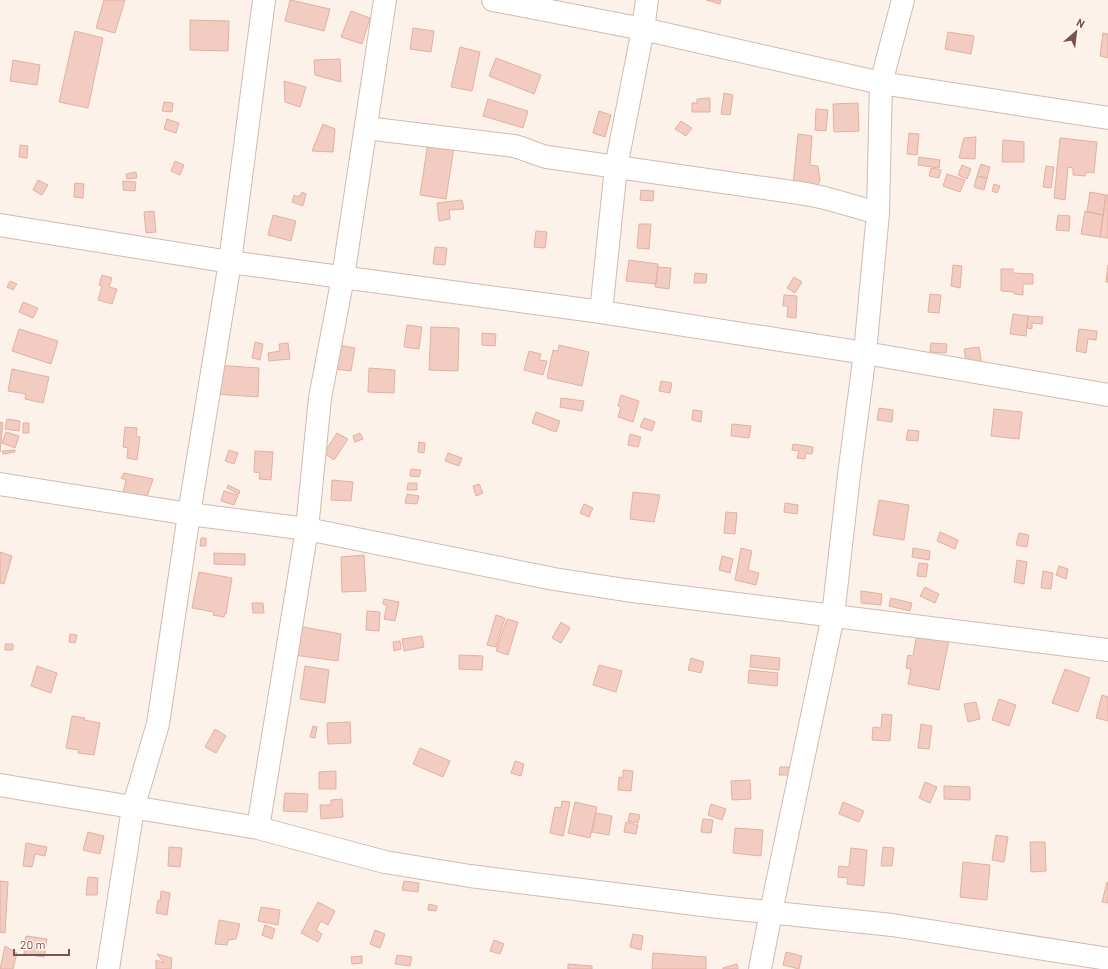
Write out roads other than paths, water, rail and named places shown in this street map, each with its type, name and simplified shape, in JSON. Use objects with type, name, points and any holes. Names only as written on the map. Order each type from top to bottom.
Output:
[{"type":"street","points":[[108,969],[133,808],[158,724],[189,514],[230,262],[264,0]]},
{"type":"street","points":[[258,828],[307,529],[320,398],[342,277],[385,0]]},
{"type":"street","points":[[493,0],[643,29],[881,83],[1108,118]]},
{"type":"street","points":[[601,312],[616,167],[643,29],[647,0]]},
{"type":"street","points":[[760,969],[833,616],[865,353],[878,213],[881,83],[903,0]]},
{"type":"street","points":[[366,128],[514,146],[524,148],[535,154],[806,194],[878,213]]},
{"type":"street","points":[[0,225],[230,262],[601,312],[865,353],[1108,394]]},
{"type":"street","points":[[0,484],[189,514],[307,529],[554,579],[833,616],[1108,650]]},
{"type":"street","points":[[0,786],[258,828],[385,862],[470,876],[892,925],[1108,959]]}]
